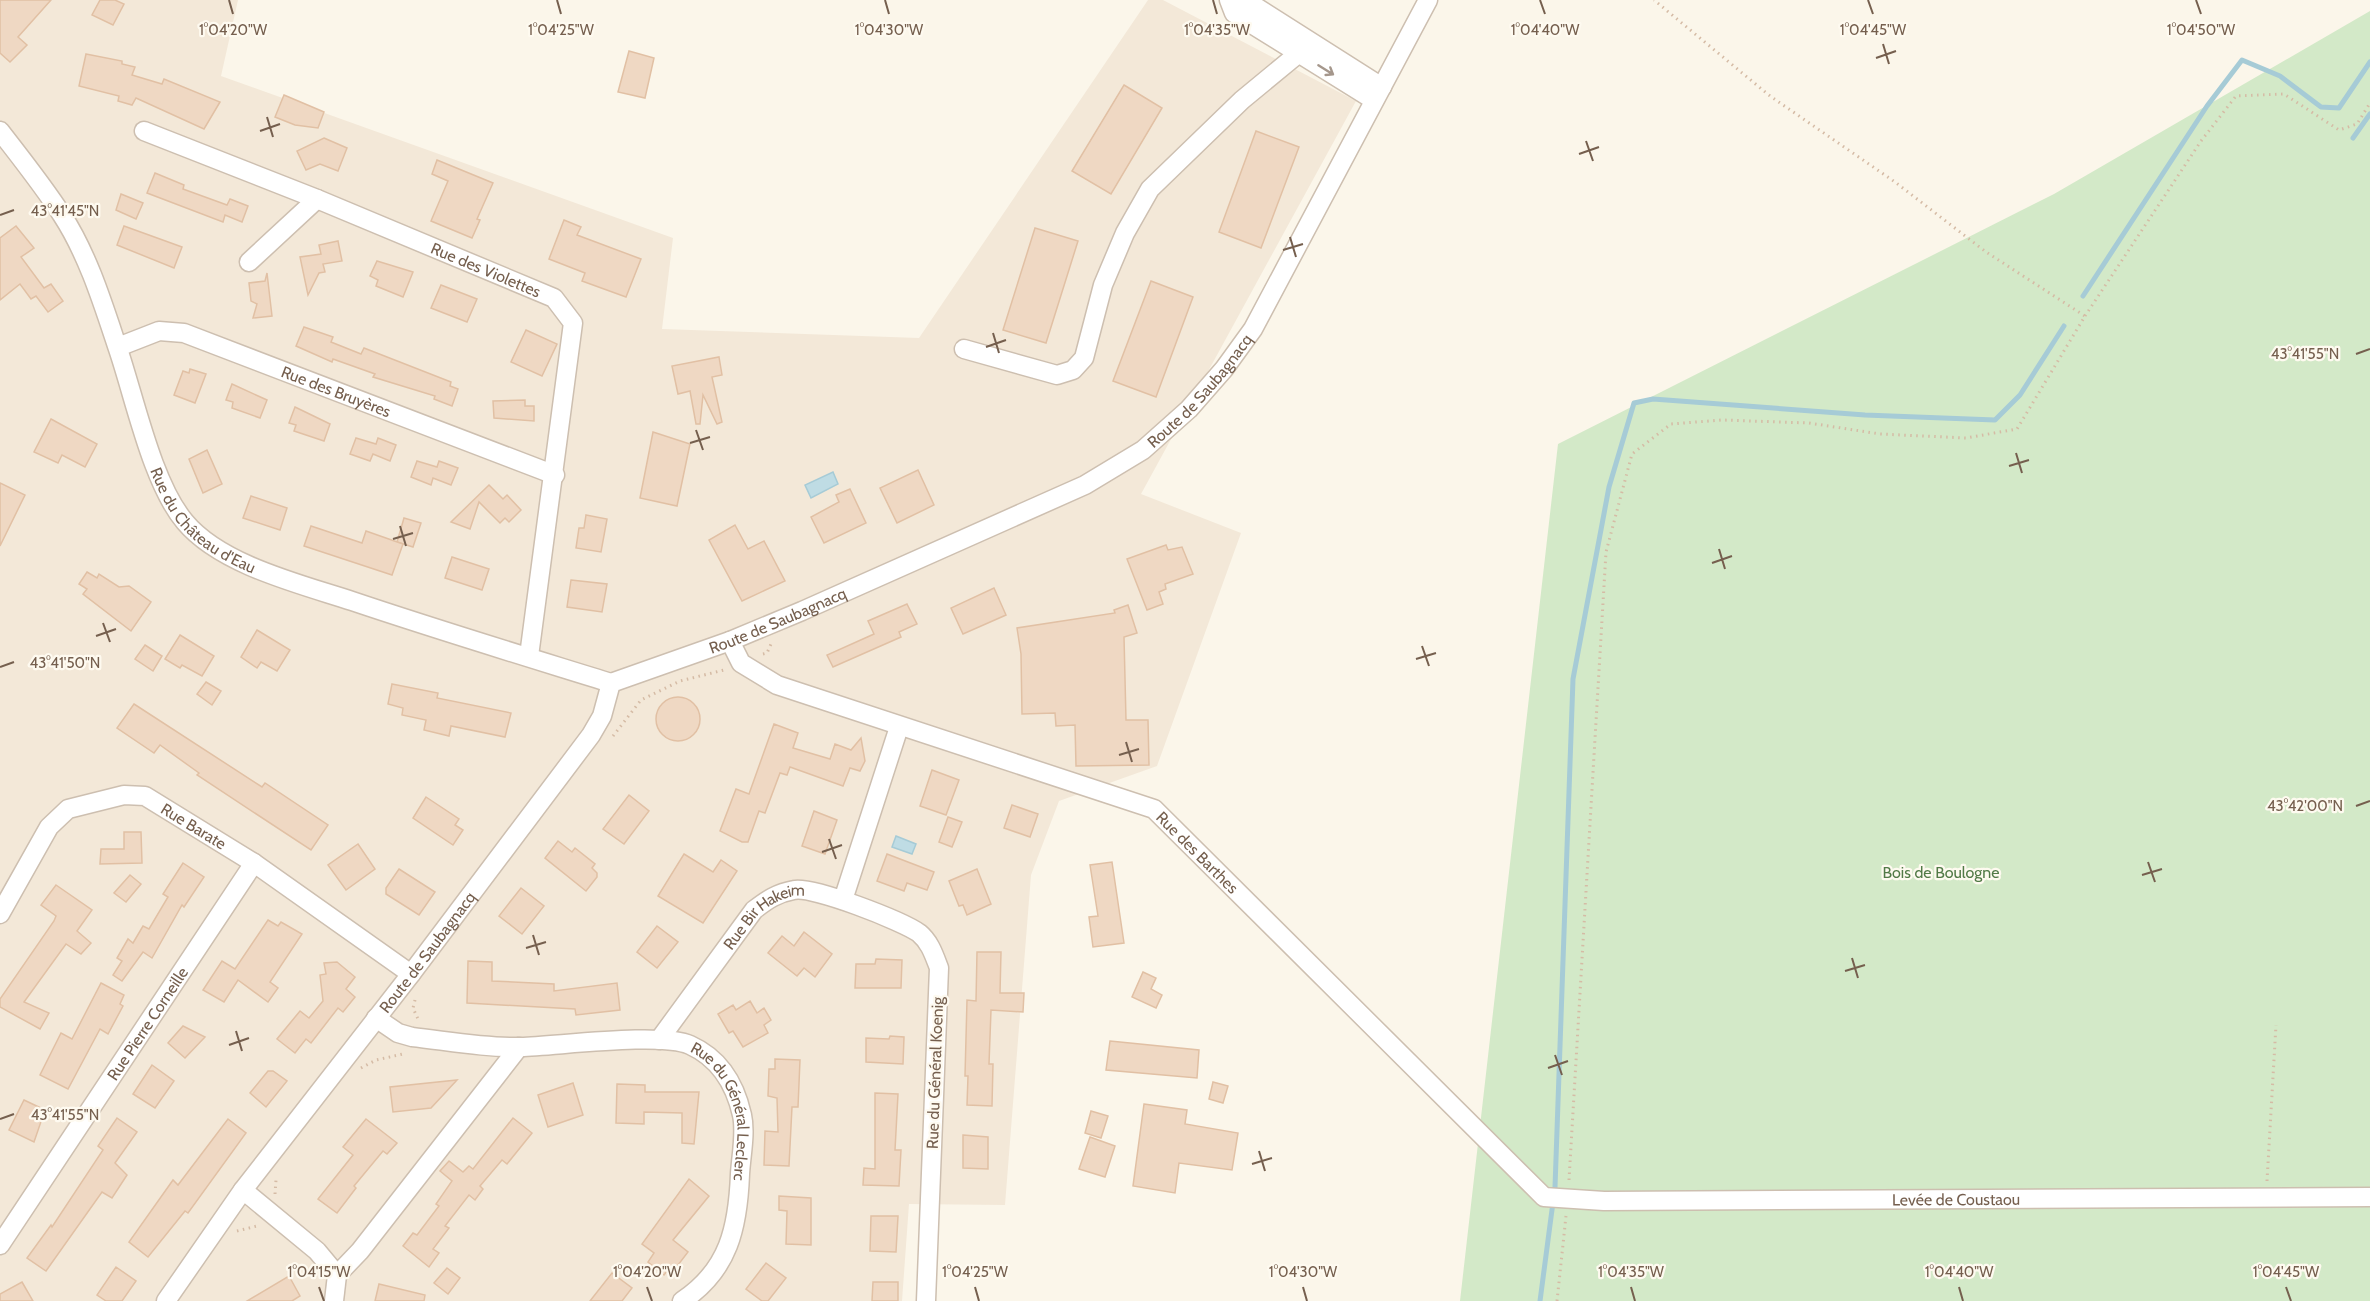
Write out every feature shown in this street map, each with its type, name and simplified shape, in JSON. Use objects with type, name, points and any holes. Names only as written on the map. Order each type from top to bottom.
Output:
[{"type":"street","points":[[1229,0],[1234,13],[1299,53],[1378,93]]},
{"type":"street","points":[[1245,0],[1378,93]]},
{"type":"street","name":"Route de Saubagnacq","points":[[166,1301],[243,1190],[411,974],[591,735],[602,716],[611,683],[730,641],[1085,485],[1143,450],[1189,409],[1224,369],[1253,329],[1428,0]]},
{"type":"street","points":[[964,349],[1057,375],[1073,370],[1084,358],[1103,285],[1111,264],[1125,233],[1150,189],[1242,99],[1299,53]]},
{"type":"street","name":"Rue du Château d'Eau","points":[[0,131],[62,216],[85,259],[118,347],[155,461],[171,501],[186,523],[216,548],[286,579],[479,644],[529,656],[611,683]]},
{"type":"street","name":"Rue des Violettes","points":[[144,131],[316,199],[554,298],[573,323],[555,475],[529,656]]},
{"type":"street","points":[[249,262],[316,199]]},
{"type":"street","name":"Rue des Bruyères","points":[[118,347],[159,331],[184,333],[555,475]]},
{"type":"street","points":[[730,641],[741,663]]},
{"type":"street","name":"Rue des Barthes","points":[[741,663],[777,685],[1154,809],[1544,1197]]},
{"type":"street","points":[[843,900],[899,727]]},
{"type":"street","name":"Rue Barate","points":[[0,914],[49,827],[68,809],[92,801],[124,795],[146,796],[254,863],[411,974]]},
{"type":"street","name":"Rue Pierre Corneille","points":[[0,1245],[254,863]]},
{"type":"street","name":"Rue Bir Hakeim","points":[[659,1040],[754,910],[772,896],[796,889],[843,900]]},
{"type":"street","name":"Rue du Général Koenig","points":[[843,900],[918,933],[932,947],[939,968],[926,1301]]},
{"type":"street","name":"Rue du Général Leclerc","points":[[376,1018],[398,1033],[412,1037],[519,1047],[659,1040],[688,1044],[725,1071],[743,1117],[739,1214],[731,1242],[717,1266],[694,1293],[682,1301]]},
{"type":"street","points":[[334,1301],[337,1275],[360,1251],[519,1047]]},
{"type":"street","points":[[243,1190],[317,1251],[337,1275]]},
{"type":"street","name":"Levée de Coustaou","points":[[1544,1197],[1568,1201],[2370,1197]]},
{"type":"path","points":[[1654,0],[1770,96],[1895,182],[1986,252],[2085,316]]},
{"type":"path","points":[[1557,1301],[1568,1201],[1606,552],[1632,454],[1671,424],[1691,422],[1809,423],[1880,434],[1966,438],[2017,429],[2085,316],[2201,141],[2236,96],[2284,94],[2339,130],[2357,124],[2370,103]]},
{"type":"path","points":[[607,745],[641,700],[680,681],[712,675],[767,653],[769,645],[774,641]]},
{"type":"path","points":[[2266,1198],[2276,1025]]},
{"type":"shaded area","points":[[0,0],[238,0],[221,76],[673,238],[662,329],[919,338],[1148,0],[1163,0],[1356,101],[1141,494],[1241,533],[1157,766],[1059,801],[1031,875],[1005,1205],[909,1204],[902,1301],[0,1301]]},
{"type":"green space","name":"Bois de Boulogne","points":[[2370,11],[2370,1301],[1460,1301],[1558,444],[2054,194]]},
{"type":"water","points":[[833,472],[838,484],[811,498],[805,485]]},
{"type":"water","points":[[896,836],[916,844],[912,854],[892,847]]},
{"type":"building","points":[[0,0],[51,0],[18,37],[27,45],[10,62],[0,53]]},
{"type":"building","points":[[100,0],[115,0],[124,4],[113,25],[92,15]]},
{"type":"building","points":[[629,51],[654,58],[645,98],[618,92]]},
{"type":"building","points":[[86,54],[122,61],[122,64],[135,67],[132,75],[162,84],[164,79],[220,102],[204,129],[136,98],[132,105],[118,101],[119,96],[79,86]]},
{"type":"building","points":[[1124,85],[1162,108],[1111,194],[1072,171]]},
{"type":"building","points":[[284,95],[324,112],[318,128],[295,125],[275,117]]},
{"type":"building","points":[[1256,131],[1299,147],[1261,248],[1219,232]]},
{"type":"building","points":[[324,138],[347,148],[338,171],[320,164],[306,170],[297,151]]},
{"type":"building","points":[[437,160],[493,183],[477,219],[480,220],[472,238],[431,221],[448,181],[432,174]]},
{"type":"building","points":[[155,173],[184,185],[183,189],[227,205],[230,199],[248,206],[242,222],[225,215],[223,222],[147,193]]},
{"type":"building","points":[[121,194],[143,203],[136,219],[116,210]]},
{"type":"building","points":[[564,220],[581,227],[577,235],[641,259],[626,297],[582,281],[585,273],[549,259]]},
{"type":"building","points":[[16,226],[34,248],[21,257],[44,288],[51,284],[63,301],[48,312],[36,296],[31,299],[20,284],[0,300],[0,238]]},
{"type":"building","points":[[124,226],[182,247],[174,268],[117,245]]},
{"type":"building","points":[[1035,228],[1078,241],[1046,343],[1003,330]]},
{"type":"building","points":[[338,241],[342,261],[323,264],[325,272],[319,273],[308,295],[300,257],[321,254],[319,245]]},
{"type":"building","points":[[377,261],[413,272],[403,297],[376,286],[378,280],[370,276]]},
{"type":"building","points":[[267,273],[272,316],[253,318],[257,304],[251,301],[249,283],[265,281]]},
{"type":"building","points":[[1151,281],[1193,297],[1156,397],[1113,381]]},
{"type":"building","points":[[441,285],[477,299],[467,322],[431,308]]},
{"type":"building","points":[[304,327],[333,337],[331,342],[361,354],[364,348],[451,382],[450,386],[458,389],[452,406],[434,399],[435,396],[373,377],[375,374],[333,359],[332,362],[296,346]]},
{"type":"building","points":[[526,330],[557,344],[542,376],[511,362]]},
{"type":"building","points":[[719,357],[722,375],[712,377],[722,422],[717,424],[703,395],[700,424],[696,424],[690,391],[678,394],[672,366]]},
{"type":"building","points":[[190,369],[206,374],[195,403],[174,395],[183,371],[189,373]]},
{"type":"building","points":[[232,384],[267,400],[260,418],[232,408],[233,402],[226,400]]},
{"type":"building","points":[[525,400],[525,406],[534,406],[534,421],[494,418],[493,401]]},
{"type":"building","points":[[295,407],[330,424],[324,441],[294,431],[296,425],[289,423]]},
{"type":"building","points":[[51,419],[97,444],[85,467],[62,455],[58,463],[34,452]]},
{"type":"building","points":[[653,432],[690,444],[677,506],[640,498]]},
{"type":"building","points":[[356,438],[376,444],[378,438],[396,445],[390,461],[373,454],[370,461],[350,454]]},
{"type":"building","points":[[207,450],[222,484],[203,493],[189,459]]},
{"type":"building","points":[[417,461],[437,467],[439,461],[458,468],[451,485],[433,478],[431,485],[411,477]]},
{"type":"building","points":[[918,470],[934,505],[897,523],[880,488]]},
{"type":"building","points":[[0,483],[25,495],[0,546]]},
{"type":"building","points":[[489,485],[503,499],[507,495],[521,510],[509,522],[505,518],[500,523],[479,502],[470,529],[451,522]]},
{"type":"building","points":[[850,489],[866,523],[824,543],[811,517],[839,502],[836,495]]},
{"type":"building","points":[[251,496],[287,508],[280,530],[243,518]]},
{"type":"building","points":[[586,515],[607,519],[601,552],[576,548],[579,528],[584,528]]},
{"type":"building","points":[[404,518],[421,523],[413,547],[397,542]]},
{"type":"building","points":[[735,525],[748,549],[764,541],[785,581],[742,601],[709,540]]},
{"type":"building","points":[[311,526],[362,543],[366,531],[403,544],[392,575],[304,546]]},
{"type":"building","points":[[1166,545],[1168,550],[1182,547],[1193,574],[1165,584],[1166,589],[1159,592],[1163,604],[1147,610],[1127,559]]},
{"type":"building","points":[[452,557],[489,569],[482,590],[445,578]]},
{"type":"building","points":[[87,572],[97,578],[99,574],[119,587],[129,586],[151,602],[131,631],[83,594],[87,589],[79,584]]},
{"type":"building","points":[[571,580],[607,584],[602,612],[567,607]]},
{"type":"building","points":[[994,588],[1006,615],[963,634],[951,608]]},
{"type":"building","points":[[907,604],[917,624],[899,632],[901,637],[833,667],[827,655],[874,634],[868,621]]},
{"type":"building","points":[[1128,605],[1137,633],[1124,637],[1126,720],[1148,720],[1149,765],[1076,766],[1075,725],[1056,726],[1055,713],[1022,714],[1021,654],[1017,628],[1115,613],[1114,610]]},
{"type":"building","points":[[257,630],[290,650],[277,671],[261,662],[257,668],[241,657]]},
{"type":"building","points":[[180,635],[214,656],[202,676],[182,665],[180,668],[165,659]]},
{"type":"building","points":[[145,645],[162,656],[153,671],[135,659]]},
{"type":"building","points":[[206,682],[221,691],[212,705],[197,694]]},
{"type":"building","points":[[392,684],[438,693],[437,698],[511,713],[505,737],[451,726],[449,736],[424,730],[426,720],[402,715],[403,708],[388,704]]},
{"type":"building","points":[[678,697],[694,703],[700,719],[694,735],[678,741],[662,735],[656,719],[662,703]]},
{"type":"building","points":[[134,704],[262,787],[265,783],[328,825],[311,850],[197,775],[199,773],[160,745],[154,753],[117,728]]},
{"type":"building","points":[[774,724],[798,733],[793,748],[830,759],[835,744],[851,750],[861,738],[865,761],[860,771],[850,768],[843,786],[790,767],[787,775],[780,773],[765,813],[759,811],[748,842],[742,842],[720,831],[736,789],[749,794]]},
{"type":"building","points":[[932,770],[959,780],[946,815],[920,806]]},
{"type":"building","points":[[629,795],[649,811],[624,844],[603,829]]},
{"type":"building","points":[[426,797],[459,819],[455,825],[463,830],[453,845],[413,818]]},
{"type":"building","points":[[1012,805],[1038,814],[1030,837],[1004,828]]},
{"type":"building","points":[[814,811],[837,820],[825,854],[802,846]]},
{"type":"building","points":[[948,817],[962,822],[952,847],[939,842]]},
{"type":"building","points":[[124,832],[141,832],[142,863],[100,864],[101,849],[124,849]]},
{"type":"building","points":[[558,841],[572,852],[575,848],[595,864],[592,868],[597,873],[597,877],[586,891],[545,858]]},
{"type":"building","points":[[358,844],[375,869],[346,890],[328,865]]},
{"type":"building","points":[[684,854],[713,872],[721,860],[737,871],[703,923],[658,896]]},
{"type":"building","points":[[887,854],[934,872],[927,890],[907,883],[904,891],[877,881]]},
{"type":"building","points":[[1112,862],[1124,943],[1093,947],[1089,917],[1098,916],[1090,865]]},
{"type":"building","points":[[183,863],[204,877],[184,907],[182,905],[152,958],[143,952],[122,981],[113,975],[122,961],[117,958],[128,939],[133,943],[143,926],[149,929],[168,897],[163,894]]},
{"type":"building","points":[[399,869],[435,892],[419,915],[386,894],[386,888]]},
{"type":"building","points":[[977,869],[991,904],[967,915],[963,905],[959,906],[949,881]]},
{"type":"building","points":[[130,875],[141,884],[126,902],[114,893]]},
{"type":"building","points":[[56,885],[92,910],[77,931],[91,943],[81,954],[66,944],[24,1002],[49,1013],[40,1029],[0,1007],[0,999],[54,921],[56,916],[41,905]]},
{"type":"building","points":[[521,888],[544,906],[522,934],[499,916]]},
{"type":"building","points":[[268,920],[278,926],[281,922],[302,934],[270,982],[278,988],[268,1002],[238,980],[224,1002],[203,990],[222,961],[235,969]]},
{"type":"building","points":[[657,926],[678,942],[657,968],[637,952]]},
{"type":"building","points":[[804,932],[832,954],[815,977],[804,968],[797,976],[768,953],[782,936],[794,946]]},
{"type":"building","points":[[977,952],[1001,952],[1000,993],[1024,993],[1023,1012],[991,1010],[989,1064],[993,1064],[992,1106],[967,1105],[968,1076],[965,1076],[967,1000],[976,1001]]},
{"type":"building","points":[[876,959],[902,960],[901,988],[855,988],[856,964],[875,964]]},
{"type":"building","points":[[468,961],[492,962],[492,981],[554,984],[554,991],[617,983],[620,1010],[576,1015],[575,1009],[467,1003]]},
{"type":"building","points":[[337,962],[355,977],[346,989],[355,997],[343,1012],[338,1008],[311,1043],[306,1039],[295,1053],[277,1039],[300,1011],[309,1018],[323,1001],[320,975],[326,974],[324,963]]},
{"type":"building","points":[[1143,972],[1156,978],[1151,989],[1162,995],[1156,1008],[1132,997]]},
{"type":"building","points":[[101,983],[124,995],[120,1004],[123,1006],[108,1034],[100,1029],[68,1089],[40,1075],[61,1033],[72,1039]]},
{"type":"building","points":[[750,1001],[757,1013],[764,1008],[771,1020],[764,1025],[768,1033],[743,1047],[733,1031],[729,1033],[718,1014],[733,1005],[736,1010]]},
{"type":"building","points":[[183,1026],[205,1037],[185,1058],[168,1043]]},
{"type":"building","points":[[890,1036],[904,1037],[903,1064],[866,1062],[866,1038],[889,1039]]},
{"type":"building","points":[[1110,1041],[1199,1050],[1197,1078],[1106,1070]]},
{"type":"building","points":[[775,1059],[800,1060],[798,1107],[792,1107],[789,1166],[764,1165],[765,1131],[778,1132],[777,1098],[768,1096],[769,1069],[775,1069]]},
{"type":"building","points":[[152,1065],[174,1081],[155,1108],[133,1094]]},
{"type":"building","points":[[268,1071],[273,1071],[287,1081],[266,1107],[250,1093]]},
{"type":"building","points":[[457,1080],[431,1108],[393,1112],[390,1087]]},
{"type":"building","points":[[1213,1082],[1228,1086],[1223,1103],[1209,1099]]},
{"type":"building","points":[[573,1083],[583,1115],[548,1127],[538,1095]]},
{"type":"building","points":[[617,1084],[645,1085],[645,1092],[699,1092],[694,1144],[682,1143],[682,1113],[644,1112],[644,1124],[616,1123]]},
{"type":"building","points":[[875,1093],[898,1094],[895,1150],[901,1150],[899,1186],[863,1185],[864,1168],[875,1169]]},
{"type":"building","points":[[24,1100],[45,1110],[34,1142],[9,1130]]},
{"type":"building","points":[[1144,1104],[1187,1110],[1185,1124],[1238,1133],[1232,1170],[1179,1163],[1175,1193],[1133,1186]]},
{"type":"building","points":[[1091,1111],[1108,1116],[1101,1138],[1085,1133]]},
{"type":"building","points":[[117,1118],[137,1132],[115,1163],[127,1175],[112,1198],[102,1192],[46,1271],[27,1258],[51,1225],[52,1227],[103,1150],[98,1146]]},
{"type":"building","points":[[513,1118],[532,1133],[507,1164],[502,1160],[480,1186],[483,1189],[475,1200],[469,1195],[445,1226],[449,1228],[433,1249],[439,1253],[429,1267],[403,1246],[413,1233],[417,1235],[439,1206],[436,1204],[452,1181],[440,1171],[449,1161],[463,1172],[469,1166],[473,1169]]},
{"type":"building","points":[[228,1119],[246,1133],[188,1213],[185,1211],[148,1257],[129,1242],[173,1180],[178,1185]]},
{"type":"building","points":[[366,1119],[397,1143],[387,1154],[383,1151],[354,1186],[356,1188],[337,1213],[318,1199],[353,1155],[343,1147]]},
{"type":"building","points":[[963,1135],[988,1137],[988,1169],[963,1168]]},
{"type":"building","points":[[1090,1137],[1115,1146],[1105,1177],[1079,1169]]},
{"type":"building","points":[[689,1179],[709,1196],[673,1240],[688,1252],[675,1269],[671,1266],[664,1275],[648,1262],[654,1253],[642,1244]]},
{"type":"building","points":[[779,1196],[811,1198],[811,1245],[786,1244],[787,1211],[779,1210]]},
{"type":"building","points":[[871,1216],[898,1216],[896,1252],[870,1251]]},
{"type":"building","points":[[766,1263],[786,1278],[768,1301],[762,1301],[746,1289]]},
{"type":"building","points":[[116,1267],[136,1281],[122,1301],[106,1301],[97,1295]]},
{"type":"building","points":[[447,1268],[460,1278],[448,1294],[434,1283]]},
{"type":"building","points":[[612,1273],[632,1288],[622,1301],[590,1301]]},
{"type":"building","points":[[289,1276],[300,1296],[292,1301],[247,1301]]},
{"type":"building","points":[[22,1282],[33,1301],[0,1301],[0,1294]]},
{"type":"building","points":[[873,1282],[898,1282],[898,1301],[872,1301]]},
{"type":"building","points":[[379,1284],[425,1295],[424,1301],[375,1301]]},
{"type":"waterway","points":[[2083,296],[2207,106],[2242,60],[2280,76],[2321,107],[2339,108],[2370,62]]},
{"type":"waterway","points":[[2353,138],[2370,114]]},
{"type":"waterway","points":[[1540,1301],[1555,1187],[1573,679],[1609,487],[1634,403],[1653,399],[1865,415],[1995,420],[2020,395],[2064,326]]}]
